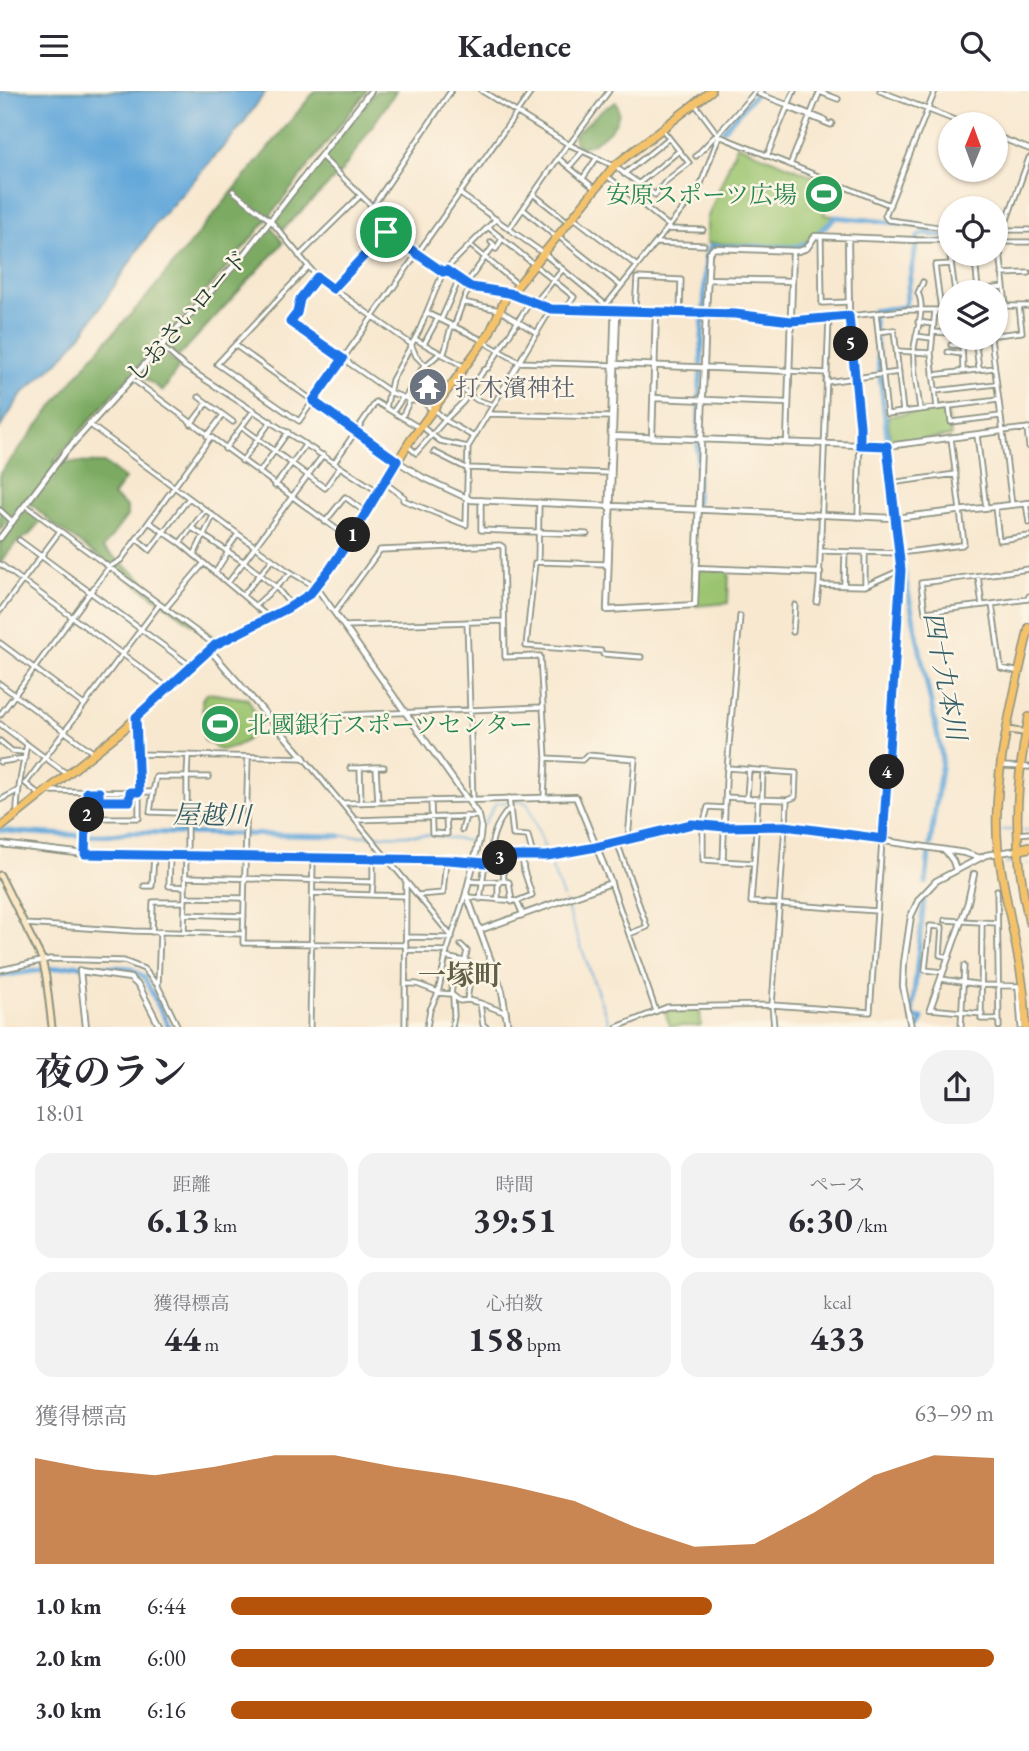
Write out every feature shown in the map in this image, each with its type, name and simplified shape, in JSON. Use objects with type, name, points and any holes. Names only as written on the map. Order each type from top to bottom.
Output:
[{"type":"highway","points":[[1018,850],[1029,849]]},
{"type":"main road","points":[[2,827],[136,717],[212,647],[292,606],[317,587],[407,446],[484,342],[509,293],[519,285],[614,166],[711,91]]},
{"type":"main road","points":[[1023,1027],[1020,985],[999,852],[998,800],[1008,730],[1029,627]]},
{"type":"main road","points":[[1029,717],[1020,767],[1016,834],[1029,922]]},
{"type":"main road","points":[[1008,730],[1027,733]]},
{"type":"main road","points":[[0,875],[42,960],[52,1027]]},
{"type":"street","name":"しおさいロード","points":[[0,538],[47,473],[89,424],[242,257],[371,91]]},
{"type":"street","points":[[373,206],[451,91]]},
{"type":"street","points":[[483,91],[569,145],[614,166],[654,195],[666,181],[689,163],[662,129]]},
{"type":"street","points":[[307,267],[217,364],[299,421],[531,91]]},
{"type":"street","points":[[509,229],[609,91]]},
{"type":"street","points":[[696,156],[758,91],[832,123],[831,125],[810,115]]},
{"type":"street","points":[[880,91],[938,114]]},
{"type":"street","points":[[935,91],[885,216],[888,220],[938,228]]},
{"type":"street","points":[[767,156],[788,106],[791,92]]},
{"type":"street","points":[[790,166],[820,92],[838,99]]},
{"type":"street","points":[[695,104],[718,135],[890,205]]},
{"type":"street","points":[[603,311],[699,189],[718,135]]},
{"type":"street","points":[[624,174],[669,138]]},
{"type":"street","points":[[1008,141],[1029,149]]},
{"type":"street","points":[[638,184],[679,151]]},
{"type":"street","points":[[569,167],[582,152]]},
{"type":"street","points":[[321,156],[380,214],[386,232],[417,254],[471,287],[509,293],[551,309],[706,313],[791,321],[935,310],[931,353],[937,408]]},
{"type":"street","points":[[558,158],[596,189]]},
{"type":"street","points":[[583,178],[596,159]]},
{"type":"street","points":[[1008,209],[1029,159]]},
{"type":"street","points":[[607,176],[668,227],[704,230]]},
{"type":"street","points":[[233,191],[271,221],[317,277],[411,344],[424,366],[452,387],[493,405]]},
{"type":"street","points":[[459,193],[543,253],[606,305]]},
{"type":"street","points":[[533,194],[637,266]]},
{"type":"street","points":[[299,256],[361,195]]},
{"type":"street","points":[[523,209],[621,286]]},
{"type":"street","points":[[386,408],[392,380],[427,313],[444,271],[496,219]]},
{"type":"street","points":[[488,227],[574,297],[565,310]]},
{"type":"street","points":[[1008,230],[1029,230]]},
{"type":"street","points":[[333,289],[386,232]]},
{"type":"street","points":[[614,365],[608,473],[607,610],[695,605],[709,253],[714,248],[793,251],[807,248],[815,236],[938,240]]},
{"type":"street","points":[[821,236],[822,303],[848,303]]},
{"type":"street","points":[[848,238],[848,303],[860,426],[858,517]]},
{"type":"street","points":[[466,284],[492,245],[496,249],[502,239]]},
{"type":"street","points":[[1008,241],[1029,242]]},
{"type":"street","points":[[656,243],[704,245]]},
{"type":"street","points":[[470,245],[519,285]]},
{"type":"street","points":[[787,442],[793,251]]},
{"type":"street","points":[[938,265],[935,265],[938,288]]},
{"type":"street","points":[[1001,266],[1003,280]]},
{"type":"street","points":[[407,446],[416,453],[432,435],[468,394],[517,321],[563,269]]},
{"type":"street","points":[[1002,274],[1029,273]]},
{"type":"street","points":[[317,277],[300,299],[297,313],[290,322],[389,392],[414,401],[419,398],[445,420],[474,437]]},
{"type":"street","points":[[635,312],[637,278],[681,280],[680,313]]},
{"type":"street","points":[[424,344],[440,319],[459,279]]},
{"type":"street","points":[[708,279],[792,281]]},
{"type":"street","points":[[920,410],[914,352],[921,298],[918,293],[923,282]]},
{"type":"street","points":[[393,412],[406,398],[424,366],[442,354],[448,346],[446,337],[471,287]]},
{"type":"street","points":[[463,302],[499,310],[537,333]]},
{"type":"street","points":[[1008,306],[1029,306]]},
{"type":"street","points":[[1008,334],[1022,332],[1019,306]]},
{"type":"street","points":[[384,482],[404,496],[403,500],[466,525],[468,447],[551,309]]},
{"type":"street","points":[[538,562],[606,565],[615,312]]},
{"type":"street","points":[[652,438],[656,312]]},
{"type":"street","points":[[427,313],[519,362],[827,373]]},
{"type":"street","points":[[876,313],[880,375],[887,414],[998,400]]},
{"type":"street","points":[[817,602],[829,317]]},
{"type":"street","points":[[918,322],[933,324]]},
{"type":"street","points":[[878,332],[894,330],[904,412]]},
{"type":"street","points":[[933,332],[938,332]]},
{"type":"street","points":[[916,336],[932,338]]},
{"type":"street","points":[[415,338],[466,367]]},
{"type":"street","points":[[235,345],[397,461],[422,477],[467,498],[894,518],[1028,503],[1029,523]]},
{"type":"street","points":[[161,346],[184,366],[379,492]]},
{"type":"street","points":[[962,350],[963,371]]},
{"type":"street","points":[[976,350],[979,369]]},
{"type":"street","points":[[992,350],[1012,505]]},
{"type":"street","points":[[896,351],[931,353]]},
{"type":"street","points":[[948,352],[962,354]]},
{"type":"street","points":[[933,375],[994,368]]},
{"type":"street","points":[[826,382],[899,372]]},
{"type":"street","points":[[135,381],[349,540]]},
{"type":"street","points":[[935,391],[996,384]]},
{"type":"street","points":[[199,397],[233,422]]},
{"type":"street","points":[[402,417],[406,398]]},
{"type":"street","points":[[654,398],[788,403]]},
{"type":"street","points":[[334,463],[376,402],[440,441],[468,447]]},
{"type":"street","points":[[191,424],[207,403]]},
{"type":"street","points":[[949,406],[951,422],[1000,416]]},
{"type":"street","points":[[225,449],[254,410]]},
{"type":"street","points":[[488,414],[610,418]]},
{"type":"street","points":[[0,715],[108,567],[121,560],[223,415]]},
{"type":"street","points":[[242,461],[271,421]]},
{"type":"street","points":[[89,424],[272,560],[303,582],[317,587],[342,626],[479,816],[481,825],[475,863],[467,895],[445,957],[427,1027]]},
{"type":"street","points":[[242,428],[325,488],[340,467]]},
{"type":"street","points":[[612,436],[887,446],[1028,428],[1029,447]]},
{"type":"street","points":[[258,474],[288,432]]},
{"type":"street","points":[[976,435],[986,508]]},
{"type":"street","points":[[821,551],[899,553],[962,545],[961,512],[951,438]]},
{"type":"street","points":[[275,486],[306,444]]},
{"type":"street","points":[[619,1026],[667,1007],[772,1005],[870,1012],[901,570],[887,446]]},
{"type":"street","points":[[434,452],[467,468],[608,473]]},
{"type":"street","points":[[228,583],[323,455]]},
{"type":"street","points":[[890,482],[956,474]]},
{"type":"street","points":[[325,522],[345,497],[366,513]]},
{"type":"street","points":[[136,539],[150,550],[189,498]]},
{"type":"street","points":[[481,500],[481,530],[587,534]]},
{"type":"street","points":[[539,502],[538,562],[535,563],[526,646],[641,657]]},
{"type":"street","points":[[24,505],[159,604],[212,647],[452,937]]},
{"type":"street","points":[[995,507],[999,540],[1029,535]]},
{"type":"street","points":[[0,510],[13,522]]},
{"type":"street","points":[[180,543],[205,510]]},
{"type":"street","points":[[194,555],[213,516]]},
{"type":"street","points":[[149,522],[180,543],[268,617]]},
{"type":"street","points":[[192,527],[261,575],[276,587],[292,606]]},
{"type":"street","points":[[0,611],[60,531]]},
{"type":"street","points":[[215,573],[238,534]]},
{"type":"street","points":[[19,540],[191,666]]},
{"type":"street","points":[[334,614],[380,550],[503,547],[505,657],[540,656],[546,758],[544,797]]},
{"type":"street","points":[[844,586],[845,552]]},
{"type":"street","points":[[865,552],[865,586]]},
{"type":"street","points":[[243,595],[272,560]]},
{"type":"street","points":[[165,609],[204,563]]},
{"type":"street","points":[[0,564],[167,687]]},
{"type":"street","points":[[696,568],[820,573]]},
{"type":"street","points":[[1029,569],[921,583],[925,612],[1028,599],[1029,596]]},
{"type":"street","points":[[819,585],[865,586],[901,570]]},
{"type":"street","points":[[256,605],[291,573]]},
{"type":"street","points":[[978,576],[982,605]]},
{"type":"street","points":[[0,800],[17,791],[45,758],[159,604]]},
{"type":"street","points":[[992,604],[1001,667],[1020,671]]},
{"type":"street","points":[[793,632],[795,605]]},
{"type":"street","points":[[723,861],[740,617]]},
{"type":"street","points":[[342,626],[504,621]]},
{"type":"street","points":[[467,622],[471,711],[470,800]]},
{"type":"street","points":[[0,643],[84,705]]},
{"type":"street","points":[[0,684],[94,753]]},
{"type":"street","points":[[271,718],[542,707]]},
{"type":"street","points":[[87,818],[139,818],[136,717]]},
{"type":"street","points":[[0,724],[67,774]]},
{"type":"street","points":[[0,741],[12,751],[25,752]]},
{"type":"street","points":[[24,782],[27,744]]},
{"type":"street","points":[[138,754],[304,758]]},
{"type":"street","points":[[184,932],[188,755]]},
{"type":"street","points":[[546,758],[582,760],[587,755],[635,759],[628,839]]},
{"type":"street","points":[[248,757],[243,943],[447,951]]},
{"type":"street","points":[[0,762],[25,758]]},
{"type":"street","points":[[1002,766],[1029,767]]},
{"type":"street","points":[[376,767],[377,802]]},
{"type":"street","points":[[350,768],[384,767]]},
{"type":"street","points":[[360,768],[360,803]]},
{"type":"street","points":[[726,797],[787,800],[795,797],[796,773],[728,768]]},
{"type":"street","points":[[747,798],[749,769]]},
{"type":"street","points":[[764,771],[751,902],[877,911]]},
{"type":"street","points":[[204,814],[150,812],[156,776],[209,777]]},
{"type":"street","points":[[24,782],[43,793],[153,792]]},
{"type":"street","points":[[17,791],[18,813]]},
{"type":"street","points":[[85,854],[87,792]]},
{"type":"street","points":[[99,792],[99,801],[130,801],[130,792]]},
{"type":"street","points":[[342,803],[431,800],[509,802],[544,797],[576,797],[611,883],[656,1011]]},
{"type":"street","points":[[431,800],[432,833],[447,834],[446,817]]},
{"type":"street","points":[[774,1027],[772,1005],[787,800]]},
{"type":"street","points":[[491,861],[492,838],[509,802]]},
{"type":"street","points":[[509,802],[513,835],[528,836],[533,856]]},
{"type":"street","points":[[725,808],[708,807],[703,825],[703,860],[754,863]]},
{"type":"street","points":[[462,830],[466,816]]},
{"type":"street","points":[[356,820],[479,816]]},
{"type":"street","points":[[480,899],[485,865],[491,861],[507,856],[548,856],[692,824],[757,828],[786,826],[944,849],[981,858]]},
{"type":"street","points":[[480,834],[492,838]]},
{"type":"street","points":[[1016,834],[1029,834]]},
{"type":"street","points":[[617,842],[647,927],[628,934]]},
{"type":"street","points":[[0,844],[85,854],[446,860],[509,867]]},
{"type":"street","points":[[944,849],[956,870]]},
{"type":"street","points":[[911,1027],[903,975],[911,916],[919,899],[936,881],[956,870],[999,852],[1018,850]]},
{"type":"street","points":[[144,886],[152,886],[154,856]]},
{"type":"street","points":[[170,856],[169,886],[184,887]]},
{"type":"street","points":[[467,895],[480,899],[515,901],[532,895],[522,856]]},
{"type":"street","points":[[310,1027],[313,858]]},
{"type":"street","points":[[372,895],[373,860]]},
{"type":"street","points":[[418,895],[443,893],[446,860]]},
{"type":"street","points":[[498,900],[498,886],[502,881],[503,868]]},
{"type":"street","points":[[974,874],[961,921],[930,1009],[982,1014]]},
{"type":"street","points":[[185,877],[373,881]]},
{"type":"street","points":[[405,1027],[406,881]]},
{"type":"street","points":[[470,881],[509,882],[523,915]]},
{"type":"street","points":[[480,930],[611,883]]},
{"type":"street","points":[[997,890],[999,1027]]},
{"type":"street","points":[[313,893],[406,895]]},
{"type":"street","points":[[467,895],[502,991],[508,1027]]},
{"type":"street","points":[[152,932],[153,902],[244,898]]},
{"type":"street","points":[[184,914],[244,916]]},
{"type":"street","points":[[945,919],[997,923]]},
{"type":"street","points":[[25,923],[152,932],[243,934]]},
{"type":"street","points":[[982,923],[981,1019],[999,1019]]},
{"type":"street","points":[[943,972],[925,970],[930,926],[942,927],[940,955],[949,957]]},
{"type":"street","points":[[158,986],[160,932]]},
{"type":"street","points":[[406,937],[452,937]]},
{"type":"street","points":[[461,945],[467,951],[464,961]]},
{"type":"street","points":[[445,957],[469,962],[467,1000]]},
{"type":"street","points":[[0,970],[42,960],[85,958],[124,961],[144,969],[158,986],[178,1027]]},
{"type":"street","points":[[452,1027],[456,960]]},
{"type":"street","points":[[961,1027],[964,966]]},
{"type":"street","points":[[86,1027],[80,971],[130,978],[139,986],[160,1027]]},
{"type":"street","points":[[454,978],[470,980]]},
{"type":"street","points":[[941,979],[982,985],[1020,985]]},
{"type":"street","points":[[405,984],[417,984],[460,1001],[480,1003],[506,1013]]},
{"type":"street","points":[[480,1003],[484,1026]]},
{"type":"green space","points":[[315,91],[367,91],[239,253],[54,462],[104,463],[125,479],[113,496],[127,507],[127,516],[103,548],[215,638],[213,639],[53,524],[24,500],[0,530],[0,473],[91,358],[144,300]]},
{"type":"green space","points":[[376,91],[396,91],[342,171],[282,230],[274,221]]},
{"type":"green space","points":[[616,102],[619,109],[615,124],[595,142],[580,147],[574,141],[574,135],[602,110]]},
{"type":"green space","points":[[737,145],[835,185],[824,215],[836,216],[800,246],[707,243],[707,219]]},
{"type":"green space","points":[[271,226],[283,243],[179,356],[162,347]]},
{"type":"green space","points":[[160,352],[180,365],[163,391],[139,374]]},
{"type":"green space","points":[[947,408],[951,436],[890,443],[888,416]]},
{"type":"green space","points":[[26,509],[41,520],[30,534],[16,543],[0,563],[0,542]]},
{"type":"green space","points":[[697,569],[729,571],[728,603],[696,606]]},
{"type":"green space","points":[[208,693],[248,699],[256,719],[255,727],[247,739],[231,748],[220,750],[204,740],[202,699]]},
{"type":"green space","points":[[700,1009],[701,1026],[670,1026],[665,1012]]},
{"type":"water","points":[[0,91],[266,91],[239,129],[156,223],[85,330],[61,359],[21,395],[0,428]]},
{"type":"waterway","points":[[723,130],[758,91]]},
{"type":"waterway","points":[[819,232],[836,217],[919,225],[934,234]]},
{"type":"waterway","name":"四十九本川","points":[[873,311],[905,305],[918,236],[938,235]]},
{"type":"waterway","points":[[704,310],[706,255],[711,246],[795,247],[806,243]]},
{"type":"waterway","name":"四十九本川","points":[[873,315],[888,444]]},
{"type":"waterway","points":[[701,364],[703,316]]},
{"type":"waterway","points":[[699,399],[701,369]]},
{"type":"waterway","points":[[698,438],[699,403]]},
{"type":"waterway","points":[[696,505],[698,442]]},
{"type":"waterway","name":"四十九本川","points":[[902,563],[942,761],[930,845]]},
{"type":"waterway","points":[[484,824],[496,803],[521,801],[528,804],[563,897]]},
{"type":"waterway","name":"屋越川","points":[[0,830],[86,835],[127,832],[340,836]]},
{"type":"waterway","points":[[1002,830],[1011,830]]},
{"type":"waterway","points":[[1022,830],[1029,830]]},
{"type":"waterway","points":[[340,836],[428,835],[476,842]]},
{"type":"waterway","name":"四十九本川","points":[[926,883],[929,851]]},
{"type":"waterway","points":[[1006,864],[1014,863]]},
{"type":"waterway","name":"四十九本川","points":[[912,1014],[924,899]]},
{"type":"waterway","points":[[565,902],[610,1027]]},
{"type":"waterway","points":[[0,976],[77,965],[130,968],[144,977],[169,1027]]},
{"type":"waterway","name":"四十九本川","points":[[912,1018],[922,1018],[919,1027]]},
{"type":"place","name":"安原スポーツ広場","points":[[824,194]]},
{"type":"place","name":"打木濱神社","points":[[428,387]]},
{"type":"place","name":"北國銀行スポーツセンター","points":[[220,724]]},
{"type":"district","name":"一塚町","points":[[460,975]]},
{"type":"route","points":[[386,232],[443,272],[446,270],[471,287],[509,293],[551,309],[735,314],[791,321],[849,316],[860,445],[887,446],[901,570],[883,839],[785,826],[757,828],[692,824],[596,847],[547,856],[507,856],[486,863],[448,860],[85,854],[87,792],[99,792],[99,801],[130,801],[130,792],[139,792],[136,717],[215,645],[310,594],[350,539],[397,461],[313,401],[343,359],[290,322],[297,313],[300,299],[317,277],[333,289],[386,232]]}]
